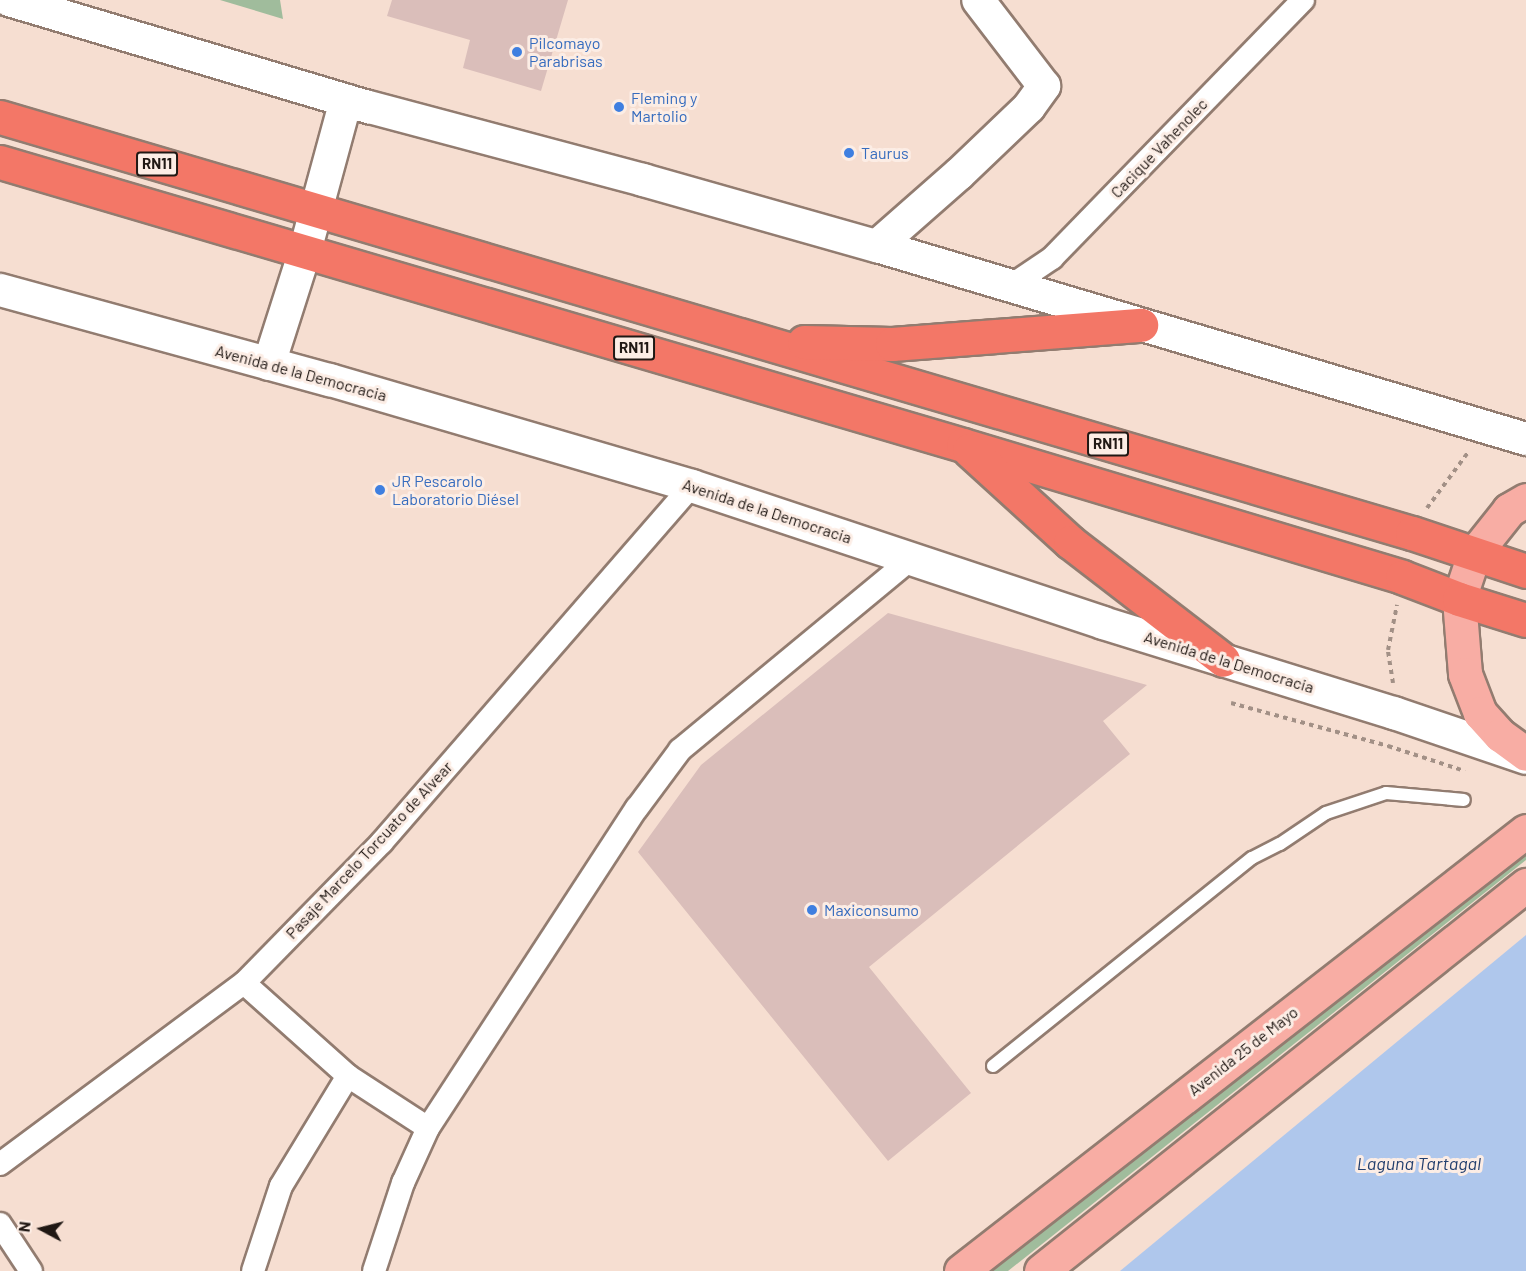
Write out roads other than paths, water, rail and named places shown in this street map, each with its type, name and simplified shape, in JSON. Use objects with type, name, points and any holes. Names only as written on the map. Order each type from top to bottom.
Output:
[{"type":"highway","name":"RN11","points":[[0,117],[1526,571]]},
{"type":"highway","name":"RN11","points":[[0,162],[963,445],[1402,577],[1459,599],[1526,620]]},
{"type":"highway","name":"RN11","points":[[742,337],[827,345],[892,344],[1141,325]]},
{"type":"highway","points":[[963,445],[1070,542],[1223,660]]},
{"type":"main road","points":[[1526,500],[1509,510],[1474,554],[1459,599],[1465,674],[1480,713],[1500,735],[1526,756]]},
{"type":"main road","name":"Avenida 25 de Mayo","points":[[961,1271],[1526,831]]},
{"type":"main road","points":[[1041,1271],[1526,885]]},
{"type":"street","name":"RN11","points":[[9,0],[346,100],[877,246],[1526,439]]},
{"type":"street","points":[[877,246],[959,174],[1029,107],[1044,86],[978,0]]},
{"type":"street","name":"Cacique Vahenolec","points":[[1009,286],[1052,258],[1303,0]]},
{"type":"street","points":[[269,364],[305,251],[346,100]]},
{"type":"street","name":"Avenida de la Democracia","points":[[0,290],[269,364],[692,486],[1103,623],[1526,756]]},
{"type":"street","name":"Pasaje Marcelo Torcuato de Alvear","points":[[0,1164],[244,983],[382,842],[692,486]]},
{"type":"street","points":[[374,1271],[403,1183],[428,1128],[637,808],[680,750],[912,558]]},
{"type":"street","points":[[244,983],[348,1076],[428,1128]]},
{"type":"street","points":[[253,1271],[281,1186],[348,1076]]},
{"type":"street","points":[[0,1224],[31,1271]]},
{"type":"lane","points":[[993,1066],[1252,858],[1280,844],[1326,813],[1386,793],[1464,800]]},
{"type":"water","name":"Laguna Tartagal","points":[[1526,935],[1526,1271],[1120,1271]]},
{"type":"place","name":"Pilcomayo Parabrisas","points":[[517,52]]},
{"type":"place","name":"Fleming y Martolio","points":[[619,107]]},
{"type":"place","name":"Taurus","points":[[849,153]]},
{"type":"place","name":"JR Pescarolo Laboratorio Diésel","points":[[380,490]]},
{"type":"place","name":"Maxiconsumo","points":[[812,910]]}]
